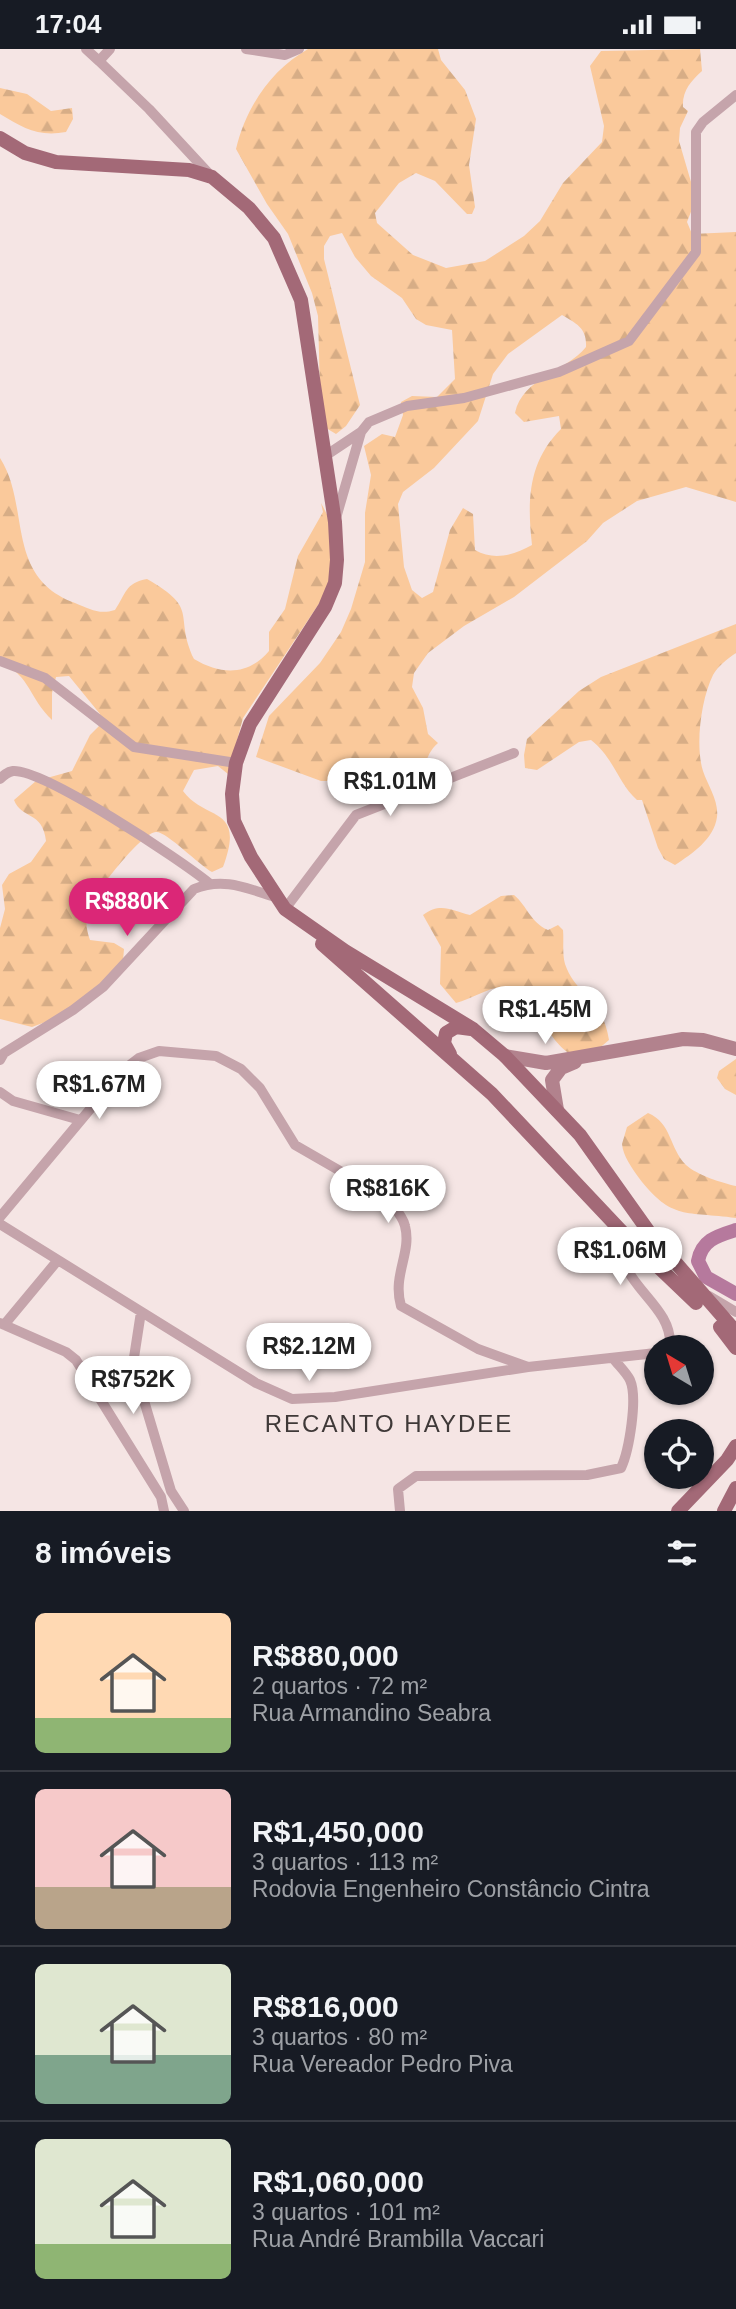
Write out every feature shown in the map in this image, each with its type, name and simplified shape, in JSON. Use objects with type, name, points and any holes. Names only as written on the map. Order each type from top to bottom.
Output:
[{"type":"main road","points":[[0,138],[25,153],[56,162],[189,170],[212,177],[249,208],[274,238],[301,300],[335,522],[336,572],[325,607],[250,725],[236,763],[232,794],[234,821],[275,897],[285,909],[472,1029],[505,1056],[579,1135],[649,1232],[694,1287],[736,1332]]},
{"type":"main road","points":[[299,920],[337,959],[492,1094],[625,1235],[687,1293],[736,1348]]},
{"type":"main road","points":[[452,1058],[444,1042],[446,1033],[456,1027],[472,1029]]},
{"type":"main road","points":[[505,1056],[546,1063],[683,1039],[703,1040],[736,1049]]},
{"type":"main road","points":[[557,1110],[552,1080],[561,1068],[583,1058]]},
{"type":"main road","points":[[678,1511],[727,1460],[736,1446]]},
{"type":"main road","points":[[724,1511],[736,1488]]},
{"type":"main road","points":[[685,1511],[693,1495]]},
{"type":"street","points":[[86,49],[149,109],[212,177]]},
{"type":"street","points":[[99,61],[110,49]]},
{"type":"street","points":[[246,49],[285,55],[299,49]]},
{"type":"street","points":[[325,456],[361,432],[369,422],[407,406],[464,398],[559,372],[628,341],[696,252],[696,132],[725,101],[736,95]]},
{"type":"street","points":[[335,522],[361,432]]},
{"type":"street","points":[[0,661],[46,678],[134,747],[236,763]]},
{"type":"street","points":[[285,909],[356,815],[514,753]]},
{"type":"street","points":[[0,779],[9,772],[16,771],[47,782],[173,855],[209,883]]},
{"type":"street","points":[[0,1060],[4,1053],[73,1010],[103,987],[174,908],[194,890],[209,883],[224,882],[275,897]]},
{"type":"street","points":[[0,1217],[122,1071],[139,1058],[159,1051],[216,1056],[241,1069],[260,1088],[295,1145],[387,1198],[398,1212],[405,1225],[406,1246],[396,1290],[401,1306],[478,1349],[528,1367]]},
{"type":"street","points":[[0,1092],[13,1101],[80,1120]]},
{"type":"street","points":[[0,1224],[256,1384],[292,1399],[335,1397],[528,1367],[644,1354]]},
{"type":"street","points":[[625,1235],[620,1249],[624,1268],[662,1316],[671,1335]]},
{"type":"street","points":[[58,1260],[2,1324],[66,1352],[76,1360],[161,1497],[164,1511]]},
{"type":"street","points":[[694,1287],[736,1312]]},
{"type":"street","points":[[141,1312],[133,1364],[171,1491],[184,1511]]},
{"type":"street","points":[[400,1511],[398,1489],[416,1476],[587,1475],[621,1468],[627,1456],[634,1393],[630,1380],[613,1357]]},
{"type":"green space","points":[[308,49],[438,49],[441,60],[465,90],[476,119],[469,165],[475,207],[472,214],[467,214],[435,181],[416,173],[399,183],[375,213],[377,223],[413,255],[446,268],[485,261],[524,236],[540,221],[563,183],[602,142],[604,126],[590,66],[601,51],[700,49],[702,71],[684,96],[683,107],[688,111],[680,128],[679,141],[696,199],[687,222],[692,234],[736,232],[736,502],[686,487],[637,501],[603,523],[587,541],[514,597],[464,626],[428,653],[414,673],[412,687],[423,708],[428,734],[438,743],[429,754],[416,788],[403,787],[359,768],[331,781],[321,781],[256,757],[269,716],[320,663],[341,632],[351,609],[365,562],[365,513],[371,475],[364,446],[382,434],[395,437],[403,415],[401,402],[412,396],[437,397],[455,379],[452,330],[426,325],[416,319],[402,298],[371,276],[355,257],[342,233],[330,236],[324,246],[324,259],[360,405],[346,426],[336,434],[326,428],[320,391],[318,316],[312,293],[288,234],[267,204],[236,149],[253,104],[272,79]],"holes":[[[562,315],[583,331],[586,347],[578,356],[527,391],[515,413],[524,422],[559,416],[561,429],[542,455],[532,483],[532,545],[518,552],[497,556],[475,550],[473,514],[463,508],[450,530],[433,592],[422,598],[412,590],[404,567],[398,504],[403,492],[434,468],[478,421],[493,374],[508,354]]]},
{"type":"green space","points":[[0,88],[27,94],[51,111],[72,108],[73,119],[66,132],[31,130],[0,114]]},
{"type":"green space","points":[[0,458],[15,497],[28,558],[38,576],[53,591],[90,609],[109,611],[115,610],[130,586],[147,579],[164,589],[180,606],[194,659],[224,670],[243,669],[269,651],[269,632],[285,609],[298,556],[323,512],[321,503],[331,522],[330,587],[243,718],[228,774],[218,766],[194,770],[183,791],[192,801],[227,824],[230,833],[229,847],[223,867],[212,872],[161,833],[149,835],[140,842],[100,890],[89,908],[87,917],[90,940],[114,943],[124,949],[123,961],[102,991],[83,1008],[32,1027],[0,1019],[0,928],[5,909],[2,885],[9,874],[31,862],[46,841],[41,825],[17,806],[14,800],[36,781],[72,771],[90,735],[99,726],[100,714],[69,676],[56,677],[52,693],[52,720],[18,674],[0,661]]},
{"type":"green space","points":[[736,624],[736,653],[713,675],[705,697],[701,723],[701,761],[715,799],[717,817],[707,839],[682,861],[675,865],[664,859],[642,800],[637,800],[625,786],[605,755],[591,740],[579,742],[537,770],[525,768],[527,739],[579,691],[601,677]]},
{"type":"green space","points":[[514,895],[542,927],[548,930],[558,925],[563,930],[565,964],[606,1025],[609,1040],[592,1053],[574,1055],[563,1049],[526,999],[515,990],[497,988],[456,1003],[440,984],[441,947],[423,915],[440,908],[470,915],[501,896]]},
{"type":"green space","points":[[736,1059],[736,1095],[725,1089],[717,1078],[719,1071]]},
{"type":"green space","points":[[648,1113],[662,1123],[686,1165],[717,1181],[736,1186],[736,1218],[692,1214],[671,1208],[639,1178],[626,1157],[622,1144],[627,1127]]},
{"type":"waterway","points":[[736,1230],[707,1244],[698,1261],[706,1277],[736,1294]]},
{"type":"district","name":"RECANTO HAYDEE","points":[[389,1424]]}]
